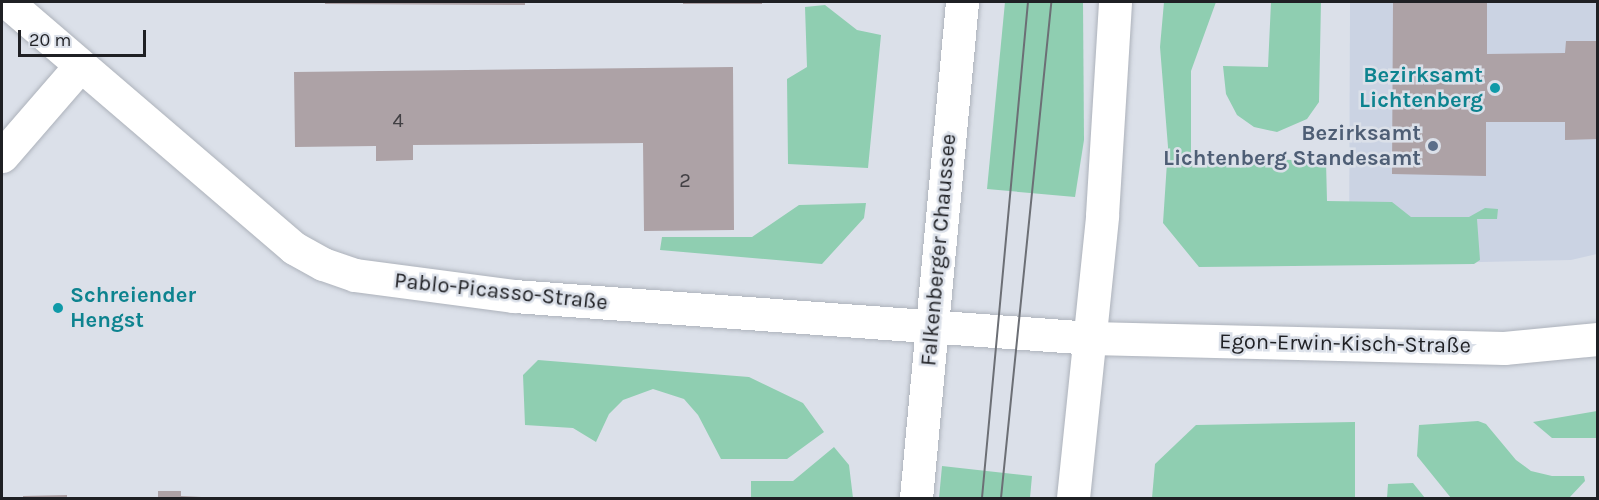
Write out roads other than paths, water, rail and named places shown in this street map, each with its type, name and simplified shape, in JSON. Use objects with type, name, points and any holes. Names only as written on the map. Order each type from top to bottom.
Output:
[{"type":"main road","name":"Pablo-Picasso-Straße","points":[[7,2],[294,248],[323,264],[355,275],[514,296],[1091,338]]},
{"type":"main road","name":"Falkenberger Chaussee","points":[[916,498],[962,2]]},
{"type":"main road","points":[[1073,498],[1091,338],[1115,2]]},
{"type":"main road","points":[[2,156],[80,66]]},
{"type":"main road","name":"Egon-Erwin-Kisch-Straße","points":[[1091,338],[1504,348],[1598,339]]},
{"type":"tram line","points":[[982,498],[1028,2]]},
{"type":"tram line","points":[[1001,498],[1051,2]]},
{"type":"place","name":"Bezirksamt Lichtenberg","points":[[1495,88]]},
{"type":"place","name":"Bezirksamt Lichtenberg Standesamt","points":[[1433,146]]},
{"type":"place","name":"Schreiender Hengst","points":[[58,308]]}]
